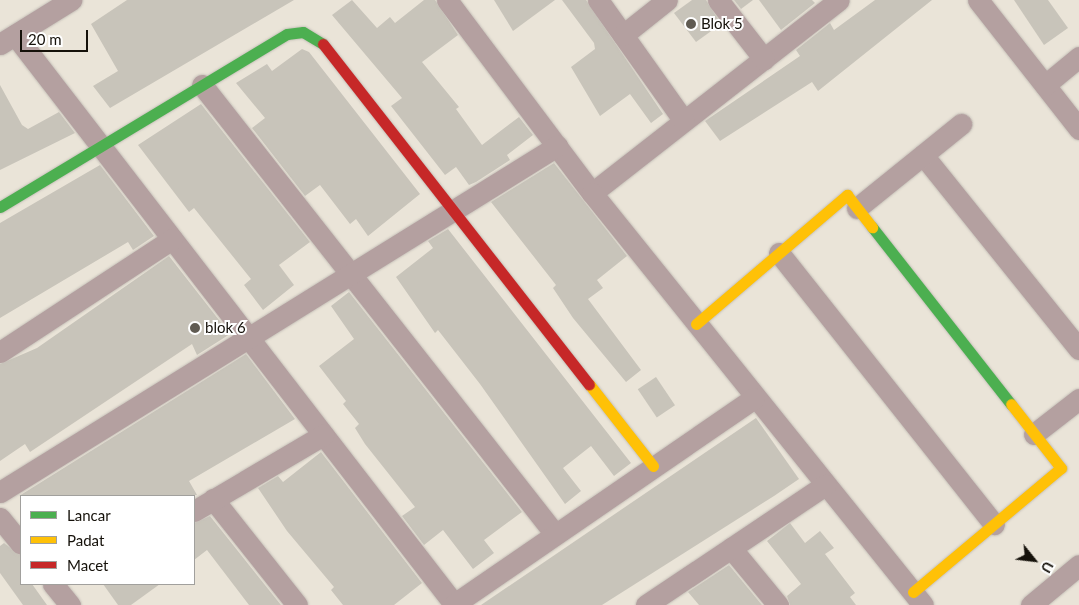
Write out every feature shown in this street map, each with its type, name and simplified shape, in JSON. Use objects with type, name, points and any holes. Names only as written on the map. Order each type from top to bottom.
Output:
[{"type":"street","points":[[71,0],[8,39],[101,146],[323,435],[461,602],[555,534],[754,398]]},
{"type":"street","points":[[448,0],[592,193],[754,398],[918,599],[994,524],[1061,468],[847,195],[696,324]]},
{"type":"street","points":[[598,0],[684,121]]},
{"type":"street","points":[[622,35],[666,0]]},
{"type":"street","points":[[718,0],[764,59]]},
{"type":"street","points":[[592,193],[839,0]]},
{"type":"street","points":[[978,0],[1079,129]]},
{"type":"street","points":[[0,207],[286,34],[303,32],[319,39],[653,466]]},
{"type":"street","points":[[1044,85],[1079,57]]},
{"type":"street","points":[[202,85],[555,534]]},
{"type":"street","points":[[857,208],[961,124]]},
{"type":"street","points":[[0,492],[557,146]]},
{"type":"street","points":[[923,155],[1079,349]]},
{"type":"street","points":[[0,352],[172,239]]},
{"type":"street","points":[[779,253],[994,524]]},
{"type":"street","points":[[1034,434],[1079,399]]},
{"type":"street","points":[[195,510],[323,435]]},
{"type":"street","points":[[649,604],[825,485]]},
{"type":"street","points":[[213,499],[297,605]]},
{"type":"street","points":[[0,518],[20,543]]},
{"type":"street","points":[[731,548],[778,605]]},
{"type":"street","points":[[1031,605],[1079,565]]},
{"type":"building","points":[[127,0],[294,0],[110,108],[93,86],[118,71],[91,24]]},
{"type":"building","points":[[352,0],[377,28],[390,17],[395,23],[424,0],[435,0],[458,35],[422,62],[459,107],[456,109],[482,145],[519,117],[533,135],[507,155],[510,160],[476,182],[469,185],[456,167],[445,175],[391,106],[402,98],[332,15]]},
{"type":"building","points":[[494,0],[555,0],[513,31]]},
{"type":"building","points":[[562,0],[586,0],[663,114],[651,123],[630,94],[600,116],[571,67],[595,49],[594,43]]},
{"type":"building","points":[[692,0],[706,0],[721,24],[696,42],[674,13]]},
{"type":"building","points":[[734,0],[753,0],[741,9]]},
{"type":"building","points":[[759,0],[812,0],[815,3],[781,30]]},
{"type":"building","points":[[875,0],[932,0],[818,91],[812,82],[720,141],[705,121],[800,56],[796,50],[830,23],[834,30]]},
{"type":"building","points":[[1014,0],[1048,0],[1068,28],[1044,45]]},
{"type":"building","points":[[302,49],[309,52],[420,194],[368,236],[356,219],[350,224],[320,185],[305,196],[252,128],[265,118],[236,83],[267,64],[272,71]]},
{"type":"building","points":[[0,85],[22,125],[28,129],[59,112],[75,133],[0,170]]},
{"type":"building","points":[[201,104],[310,242],[279,265],[294,285],[263,310],[244,285],[251,279],[194,208],[189,212],[138,145]]},
{"type":"building","points":[[554,163],[627,256],[597,280],[603,288],[588,299],[641,370],[626,382],[573,318],[553,288],[556,285],[491,202]]},
{"type":"building","points":[[100,165],[154,236],[133,250],[128,242],[0,318],[0,223]]},
{"type":"building","points":[[448,229],[631,463],[614,476],[591,446],[563,468],[581,491],[565,504],[480,384],[438,330],[435,333],[396,277],[433,248],[428,241]]},
{"type":"building","points":[[169,256],[230,334],[197,355],[192,344],[30,452],[25,444],[0,461],[0,364],[37,348]]},
{"type":"building","points":[[349,292],[522,512],[484,540],[494,553],[473,569],[443,530],[424,545],[402,516],[415,507],[365,444],[355,428],[359,424],[343,404],[346,401],[319,366],[354,339],[331,306]]},
{"type":"building","points":[[246,354],[295,419],[189,481],[197,495],[21,495]]},
{"type":"building","points":[[656,377],[675,405],[657,417],[638,389]]},
{"type":"building","points":[[756,418],[799,479],[602,605],[481,605]]},
{"type":"building","points":[[321,452],[422,583],[394,605],[343,605],[331,590],[334,587],[287,531],[258,488],[278,476],[283,482]]},
{"type":"building","points":[[210,516],[281,605],[249,605],[207,550],[195,559],[195,523]]},
{"type":"building","points":[[790,523],[805,543],[820,531],[834,548],[825,554],[855,593],[850,597],[856,605],[790,605],[787,596],[801,584],[767,541]]},
{"type":"building","points":[[4,543],[20,555],[20,585],[33,585],[47,605],[23,605],[0,573],[0,546]]},
{"type":"building","points":[[729,565],[762,605],[699,605],[688,592]]},
{"type":"building","points":[[104,585],[159,585],[131,605],[118,605]]},
{"type":"traffic: fast","points":[[0,207],[287,34],[303,32],[323,44]]},
{"type":"traffic: fast","points":[[872,227],[1011,404]]},
{"type":"traffic: slow","points":[[696,324],[847,195],[872,227]]},
{"type":"traffic: slow","points":[[589,384],[653,466]]},
{"type":"traffic: slow","points":[[913,592],[1061,468],[1011,404]]},
{"type":"traffic: jam","points":[[323,44],[589,384]]},
{"type":"place","name":"Blok 5","points":[[691,24]]},
{"type":"place","name":"blok 6","points":[[195,328]]}]
